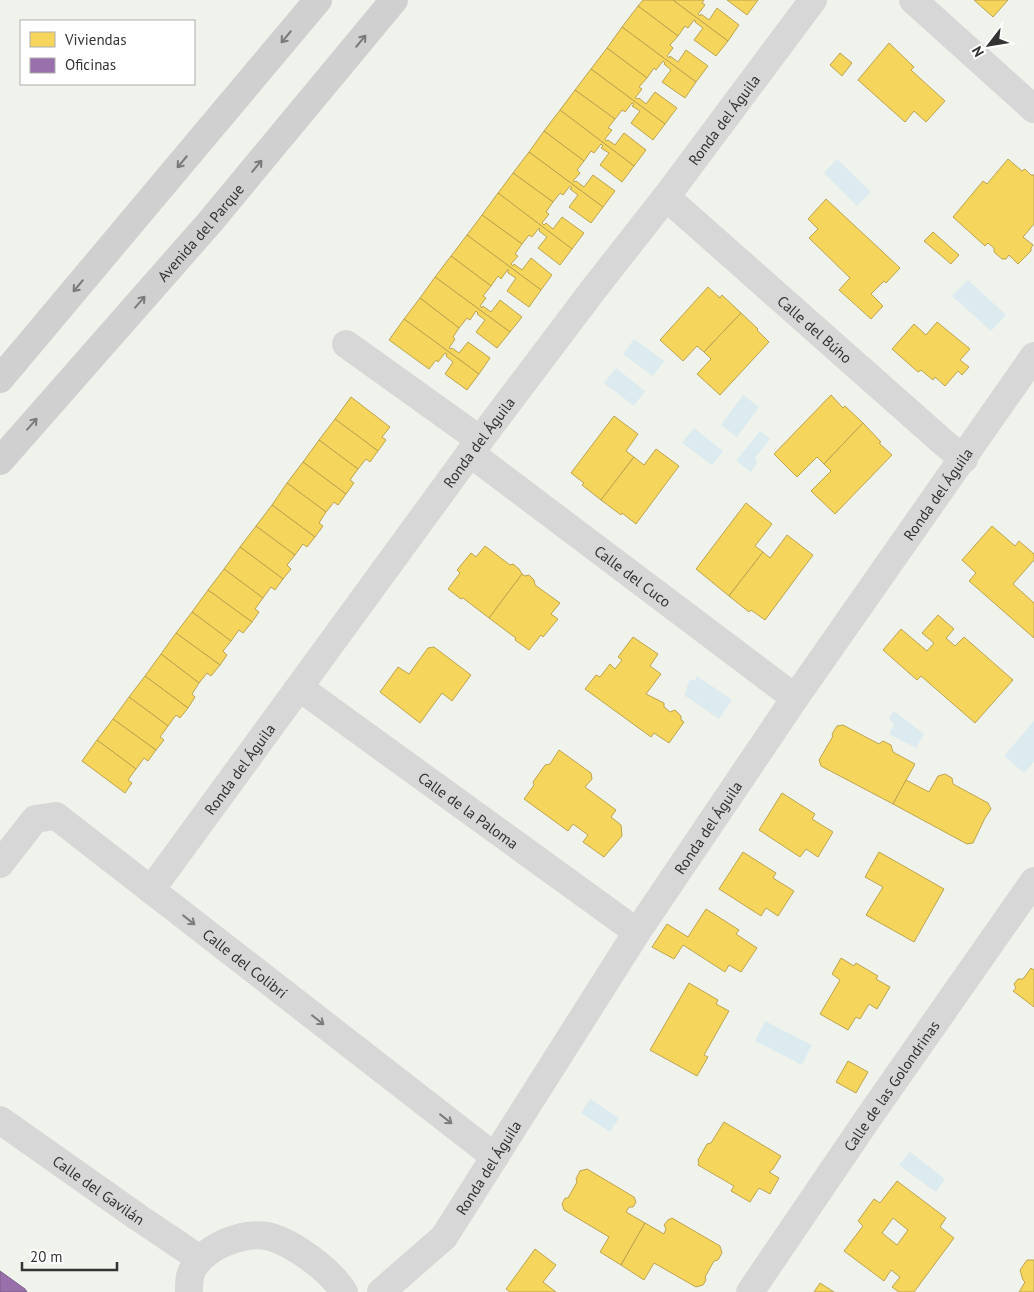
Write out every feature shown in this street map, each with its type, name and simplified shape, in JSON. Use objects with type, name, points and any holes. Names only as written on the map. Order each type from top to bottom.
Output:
[{"type":"street","points":[[0,379],[318,0]]},
{"type":"street","name":"Avenida del Parque","points":[[0,461],[210,222],[394,0]]},
{"type":"street","name":"Ronda del Águila","points":[[151,890],[475,447],[593,290],[666,197],[813,0]]},
{"type":"street","points":[[912,0],[1034,109]]},
{"type":"street","name":"Calle del Búho","points":[[666,197],[964,459]]},
{"type":"street","name":"Calle del Cuco","points":[[346,344],[795,698]]},
{"type":"street","name":"Ronda del Águila","points":[[381,1292],[444,1237],[637,932],[795,698],[964,459],[1034,356]]},
{"type":"street","name":"Calle de la Paloma","points":[[300,688],[637,932]]},
{"type":"street","name":"Calle del Colibrí","points":[[0,864],[35,819],[56,816],[495,1156]]},
{"type":"street","name":"Calle de las Golondrinas","points":[[750,1292],[871,1114],[1034,881]]},
{"type":"street","name":"Calle del Gavilán","points":[[0,1120],[200,1259]]},
{"type":"street","points":[[189,1292],[190,1276],[200,1259],[217,1246],[251,1235],[270,1236],[293,1247],[322,1268],[344,1292]]},
{"type":"shaded area","points":[[0,0],[1034,0],[1034,1292],[0,1292]]},
{"type":"shaded area","points":[[837,159],[871,192],[857,206],[824,173]]},
{"type":"shaded area","points":[[968,280],[1006,315],[991,331],[952,296]]},
{"type":"shaded area","points":[[634,339],[664,361],[653,376],[623,354]]},
{"type":"shaded area","points":[[616,368],[645,391],[634,406],[604,383]]},
{"type":"shaded area","points":[[743,395],[759,407],[737,437],[721,425]]},
{"type":"shaded area","points":[[694,428],[723,451],[712,465],[682,443]]},
{"type":"shaded area","points":[[760,431],[770,439],[755,458],[757,463],[751,472],[736,461]]},
{"type":"shaded area","points":[[697,676],[732,700],[719,719],[684,695],[690,680],[695,680]]},
{"type":"shaded area","points":[[894,711],[924,734],[916,748],[889,734],[894,725],[889,718]]},
{"type":"shaded area","points":[[1034,721],[1034,762],[1024,773],[1004,756]]},
{"type":"shaded area","points":[[765,1021],[812,1045],[802,1065],[755,1041]]},
{"type":"shaded area","points":[[590,1099],[619,1118],[610,1132],[581,1113]]},
{"type":"shaded area","points":[[910,1152],[945,1179],[936,1192],[899,1165]]},
{"type":"building: Viviendas","points":[[643,0],[673,0],[728,41],[716,56],[694,40],[703,28],[696,21],[694,20],[688,28],[685,26],[678,36],[638,6]]},
{"type":"building: Viviendas","points":[[673,0],[704,0],[702,3],[705,5],[698,14],[700,16],[701,14],[709,20],[717,8],[739,25],[728,41]]},
{"type":"building: Viviendas","points":[[727,0],[758,0],[747,15]]},
{"type":"building: Viviendas","points":[[974,0],[1008,0],[993,17]]},
{"type":"building: Viviendas","points":[[638,6],[678,36],[670,45],[673,48],[667,56],[669,58],[670,56],[678,62],[686,50],[708,66],[696,82],[622,27]]},
{"type":"building: Viviendas","points":[[622,27],[696,82],[685,98],[662,82],[671,70],[663,61],[656,70],[654,68],[647,78],[607,48]]},
{"type":"building: Viviendas","points":[[889,43],[914,67],[911,70],[945,101],[926,122],[914,111],[905,122],[858,80]]},
{"type":"building: Viviendas","points":[[607,48],[647,78],[639,87],[642,89],[635,98],[639,98],[646,104],[655,92],[677,108],[665,124],[591,69]]},
{"type":"building: Viviendas","points":[[840,53],[852,63],[842,76],[830,65]]},
{"type":"building: Viviendas","points":[[591,69],[665,124],[653,140],[631,123],[640,111],[632,106],[634,104],[632,103],[625,112],[622,110],[615,119],[575,90]]},
{"type":"building: Viviendas","points":[[575,90],[615,119],[608,128],[612,130],[605,139],[606,141],[608,140],[615,145],[624,133],[646,150],[634,166],[560,110]]},
{"type":"building: Viviendas","points":[[560,110],[634,166],[622,182],[600,165],[609,153],[601,148],[603,146],[601,144],[594,153],[591,151],[584,161],[544,131]]},
{"type":"building: Viviendas","points":[[544,131],[584,161],[577,170],[580,173],[573,181],[584,187],[593,175],[615,191],[603,207],[529,152]]},
{"type":"building: Viviendas","points":[[529,152],[603,207],[591,223],[569,207],[578,195],[570,189],[572,188],[570,186],[563,195],[560,193],[553,202],[513,173]]},
{"type":"building: Viviendas","points":[[1008,159],[1022,171],[1025,169],[1031,175],[1034,175],[1034,224],[1023,237],[1033,245],[1031,251],[1018,264],[1009,255],[1006,259],[1002,259],[994,252],[994,248],[988,243],[985,246],[953,217],[983,181],[987,184]]},
{"type":"building: Viviendas","points":[[513,173],[553,202],[546,212],[549,214],[542,223],[544,225],[546,223],[553,229],[562,217],[584,233],[572,249],[498,193]]},
{"type":"building: Viviendas","points":[[498,193],[572,249],[560,265],[538,248],[547,237],[539,231],[539,228],[532,237],[529,235],[522,244],[482,215]]},
{"type":"building: Viviendas","points":[[826,199],[900,268],[886,283],[884,281],[871,294],[883,306],[871,319],[839,290],[850,278],[809,238],[818,229],[808,219]]},
{"type":"building: Viviendas","points":[[482,215],[522,244],[515,254],[518,256],[511,264],[513,266],[514,264],[522,270],[531,258],[552,275],[541,290],[467,235]]},
{"type":"building: Viviendas","points":[[933,232],[959,255],[951,264],[924,241]]},
{"type":"building: Viviendas","points":[[467,235],[541,290],[529,307],[507,291],[516,278],[508,273],[508,269],[501,279],[498,276],[491,286],[451,256]]},
{"type":"building: Viviendas","points":[[451,256],[491,286],[483,296],[486,298],[480,306],[482,308],[483,306],[491,312],[500,300],[522,317],[510,332],[435,277]]},
{"type":"building: Viviendas","points":[[435,277],[510,332],[497,348],[476,332],[485,320],[476,311],[470,320],[467,318],[459,328],[420,298]]},
{"type":"building: Viviendas","points":[[708,287],[720,298],[722,295],[741,313],[704,352],[697,346],[683,361],[660,340]]},
{"type":"building: Viviendas","points":[[420,298],[459,328],[449,348],[459,353],[468,342],[490,358],[479,374],[404,319]]},
{"type":"building: Viviendas","points":[[741,313],[769,342],[720,395],[697,374],[711,359],[704,352]]},
{"type":"building: Viviendas","points":[[404,319],[479,374],[467,390],[445,374],[453,362],[446,356],[447,354],[445,353],[438,362],[436,360],[429,369],[389,340]]},
{"type":"building: Viviendas","points":[[937,322],[970,349],[960,360],[969,367],[962,375],[958,371],[945,386],[935,377],[933,380],[921,370],[918,372],[892,349],[914,324],[926,335]]},
{"type":"building: Viviendas","points":[[831,395],[843,408],[845,406],[863,423],[824,464],[817,457],[797,477],[774,454]]},
{"type":"building: Viviendas","points":[[351,397],[390,427],[382,437],[386,440],[378,451],[335,419]]},
{"type":"building: Viviendas","points":[[614,416],[638,434],[626,451],[634,457],[601,500],[582,485],[584,483],[571,473]]},
{"type":"building: Viviendas","points":[[335,419],[378,451],[370,462],[366,459],[358,469],[319,440]]},
{"type":"building: Viviendas","points":[[863,423],[881,442],[879,443],[892,455],[835,514],[811,491],[831,471],[824,464]]},
{"type":"building: Viviendas","points":[[319,440],[358,469],[350,480],[354,483],[346,494],[303,462]]},
{"type":"building: Viviendas","points":[[656,449],[679,466],[636,524],[601,500],[634,457],[644,465]]},
{"type":"building: Viviendas","points":[[303,462],[346,494],[338,505],[334,502],[326,512],[287,483]]},
{"type":"building: Viviendas","points":[[287,483],[326,512],[319,523],[323,526],[315,537],[272,505]]},
{"type":"building: Viviendas","points":[[746,503],[772,524],[755,546],[763,552],[729,596],[696,569]]},
{"type":"building: Viviendas","points":[[272,505],[315,537],[307,547],[303,544],[295,555],[256,526]]},
{"type":"building: Viviendas","points":[[256,526],[295,555],[287,565],[291,569],[283,579],[240,547]]},
{"type":"building: Viviendas","points":[[992,526],[1015,546],[1019,541],[1034,554],[1034,560],[1013,584],[1034,603],[1034,638],[969,581],[976,573],[962,560]]},
{"type":"building: Viviendas","points":[[787,535],[813,555],[765,620],[751,610],[749,612],[729,596],[763,552],[770,558]]},
{"type":"building: Viviendas","points":[[485,546],[510,565],[513,564],[522,574],[489,618],[448,589],[460,573],[457,570],[471,553],[476,557]]},
{"type":"building: Viviendas","points":[[240,547],[283,579],[275,590],[271,587],[263,598],[224,569]]},
{"type":"building: Viviendas","points":[[224,569],[263,598],[255,609],[259,612],[252,622],[208,590]]},
{"type":"building: Viviendas","points":[[522,574],[525,576],[529,575],[534,580],[535,585],[560,603],[551,614],[558,619],[529,650],[489,618]]},
{"type":"building: Viviendas","points":[[208,590],[252,622],[243,633],[239,630],[231,641],[192,612]]},
{"type":"building: Viviendas","points":[[192,612],[231,641],[223,651],[227,655],[220,665],[176,633]]},
{"type":"building: Viviendas","points":[[938,615],[954,629],[946,638],[955,646],[964,637],[1013,680],[975,723],[921,676],[917,680],[883,650],[901,629],[927,651],[934,643],[922,633]]},
{"type":"building: Viviendas","points":[[176,633],[220,665],[211,676],[207,673],[199,683],[161,654]]},
{"type":"building: Viviendas","points":[[633,637],[658,654],[650,666],[661,674],[646,694],[664,703],[664,707],[670,712],[675,710],[684,722],[669,743],[654,733],[651,737],[585,689],[596,675],[600,677],[610,664],[615,669],[622,660],[618,657]]},
{"type":"building: Viviendas","points":[[434,647],[471,675],[452,701],[442,693],[420,723],[380,692],[398,667],[409,674],[428,648]]},
{"type":"building: Viviendas","points":[[161,654],[199,683],[192,694],[195,697],[188,708],[145,676]]},
{"type":"building: Viviendas","points":[[145,676],[188,708],[180,718],[176,715],[168,726],[129,697]]},
{"type":"building: Viviendas","points":[[129,697],[168,726],[160,737],[164,740],[156,750],[113,719]]},
{"type":"building: Viviendas","points":[[113,719],[156,750],[148,761],[144,758],[136,769],[97,740]]},
{"type":"building: Viviendas","points":[[843,725],[879,744],[883,741],[891,745],[893,752],[915,764],[893,804],[821,766],[819,760],[833,736],[832,734],[837,726]]},
{"type":"building: Viviendas","points":[[97,740],[136,769],[128,780],[132,783],[125,793],[82,761]]},
{"type":"building: Viviendas","points":[[559,750],[591,773],[592,779],[585,787],[616,810],[611,817],[621,825],[622,836],[604,857],[583,842],[588,835],[573,824],[568,831],[524,799],[545,765],[550,764]]},
{"type":"building: Viviendas","points":[[945,774],[952,778],[953,784],[988,803],[991,809],[973,843],[967,844],[893,804],[906,780],[929,792],[938,776]]},
{"type":"building: Viviendas","points":[[782,793],[815,814],[812,819],[833,832],[818,857],[806,849],[800,857],[759,830]]},
{"type":"building: Viviendas","points":[[743,852],[776,873],[773,878],[794,891],[778,916],[766,908],[761,916],[719,889]]},
{"type":"building: Viviendas","points":[[879,852],[944,889],[914,942],[866,915],[883,887],[865,877]]},
{"type":"building: Viviendas","points":[[706,909],[739,930],[736,934],[757,948],[741,972],[729,965],[725,972],[683,945],[674,959],[652,947],[667,924],[688,937]]},
{"type":"building: Viviendas","points":[[841,958],[854,966],[856,963],[878,976],[876,979],[890,987],[877,1009],[869,1004],[860,1019],[856,1017],[848,1030],[820,1014],[840,980],[832,974]]},
{"type":"building: Viviendas","points":[[1031,968],[1034,970],[1034,1007],[1013,991],[1016,988],[1014,984],[1018,979],[1023,979]]},
{"type":"building: Viviendas","points":[[689,983],[718,1000],[716,1004],[729,1011],[704,1055],[708,1057],[697,1076],[650,1050]]},
{"type":"building: Viviendas","points":[[848,1061],[868,1072],[856,1093],[836,1082]]},
{"type":"building: Viviendas","points":[[724,1122],[781,1156],[769,1172],[779,1178],[770,1194],[759,1188],[750,1202],[731,1191],[734,1186],[698,1165],[698,1160],[707,1144],[711,1143]]},
{"type":"building: Viviendas","points":[[587,1169],[634,1197],[636,1202],[626,1212],[645,1223],[621,1265],[600,1252],[609,1237],[564,1210],[562,1204],[565,1198],[568,1198],[577,1182],[576,1179],[580,1171]]},
{"type":"building: Viviendas","points":[[897,1181],[946,1218],[940,1227],[954,1238],[914,1292],[899,1292],[892,1287],[900,1277],[891,1270],[884,1281],[844,1251],[863,1226],[858,1221],[874,1199],[880,1203]],"holes":[[[893,1218],[908,1230],[897,1245],[882,1233]]]},
{"type":"building: Viviendas","points":[[672,1218],[720,1246],[722,1253],[718,1260],[714,1261],[705,1277],[706,1280],[703,1285],[696,1287],[654,1263],[644,1280],[621,1265],[645,1223],[664,1234],[666,1229],[664,1225]]},
{"type":"building: Viviendas","points":[[535,1249],[556,1265],[543,1282],[556,1292],[510,1292],[506,1289]]},
{"type":"building: Viviendas","points":[[1027,1260],[1034,1260],[1034,1292],[1019,1292],[1025,1282],[1020,1270]]},
{"type":"building: Viviendas","points":[[820,1283],[834,1292],[814,1292]]},
{"type":"building: Oficinas","points":[[0,1271],[25,1289],[27,1292],[0,1292]]}]
